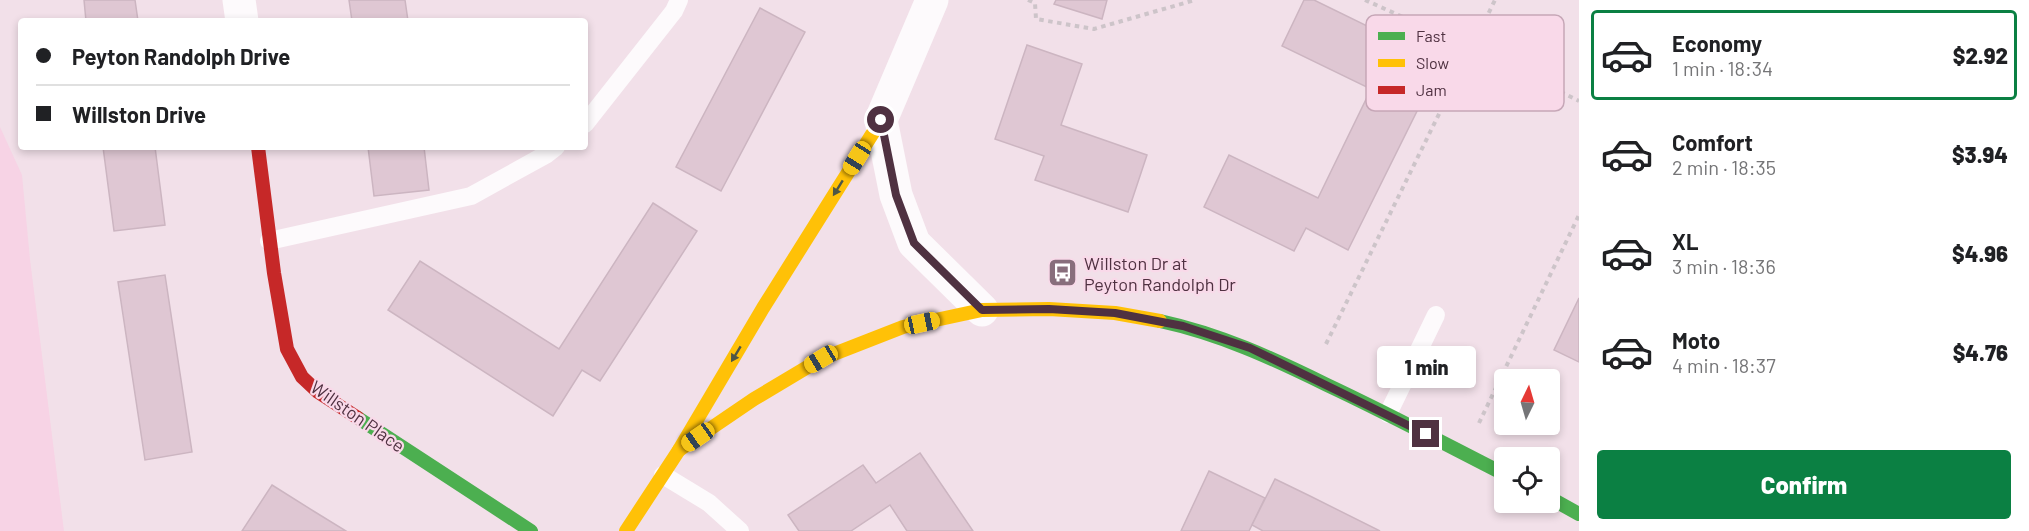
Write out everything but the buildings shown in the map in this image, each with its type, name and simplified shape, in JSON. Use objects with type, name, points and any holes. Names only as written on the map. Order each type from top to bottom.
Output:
[{"type":"street","points":[[239,0],[242,18]]},
{"type":"street","points":[[626,531],[679,450],[763,308],[881,120],[932,0]]},
{"type":"street","points":[[881,120],[896,195],[914,243],[982,310]]},
{"type":"street","name":"Willston Place","points":[[258,150],[269,241],[287,349],[302,377],[318,392],[531,531]]},
{"type":"street","points":[[679,450],[754,399],[821,359],[903,327],[982,310],[1039,309],[1115,313],[1171,324],[1250,348],[1388,414],[1494,469]]},
{"type":"street","points":[[1560,504],[1579,514]]},
{"type":"lane","points":[[588,120],[674,11],[679,0]]},
{"type":"lane","points":[[269,241],[471,196],[552,150]]},
{"type":"lane","points":[[1388,414],[1436,315]]},
{"type":"lane","points":[[663,475],[709,503],[740,531]]},
{"type":"path","points":[[1028,0],[1035,3],[1036,19],[1094,29],[1195,0]]},
{"type":"path","points":[[1365,0],[1398,15]]},
{"type":"path","points":[[1488,15],[1496,0]]},
{"type":"path","points":[[1564,94],[1579,101]]},
{"type":"path","points":[[1309,378],[1441,111]]},
{"type":"path","points":[[1465,454],[1579,215]]},
{"type":"shaded area","points":[[0,127],[22,175],[30,259],[64,531],[0,531]]},
{"type":"traffic: fast","points":[[1160,321],[1204,333],[1266,356],[1372,406],[1494,469]]},
{"type":"traffic: fast","points":[[358,418],[531,531]]},
{"type":"traffic: fast","points":[[1560,504],[1579,514]]},
{"type":"traffic: slow","points":[[626,531],[679,450],[763,308],[881,120]]},
{"type":"traffic: slow","points":[[679,450],[754,399],[821,359],[903,327],[982,310],[1049,309],[1115,313],[1160,321]]},
{"type":"traffic: jam","points":[[258,150],[274,273],[287,349],[302,377],[318,392],[358,418]]},
{"type":"place","name":"Willston Dr at Peyton Randolph Dr","points":[[1063,273]]},
{"type":"route","points":[[881,120],[896,195],[914,243],[982,310],[1008,308],[1115,313],[1183,326],[1250,348],[1426,434]]}]
